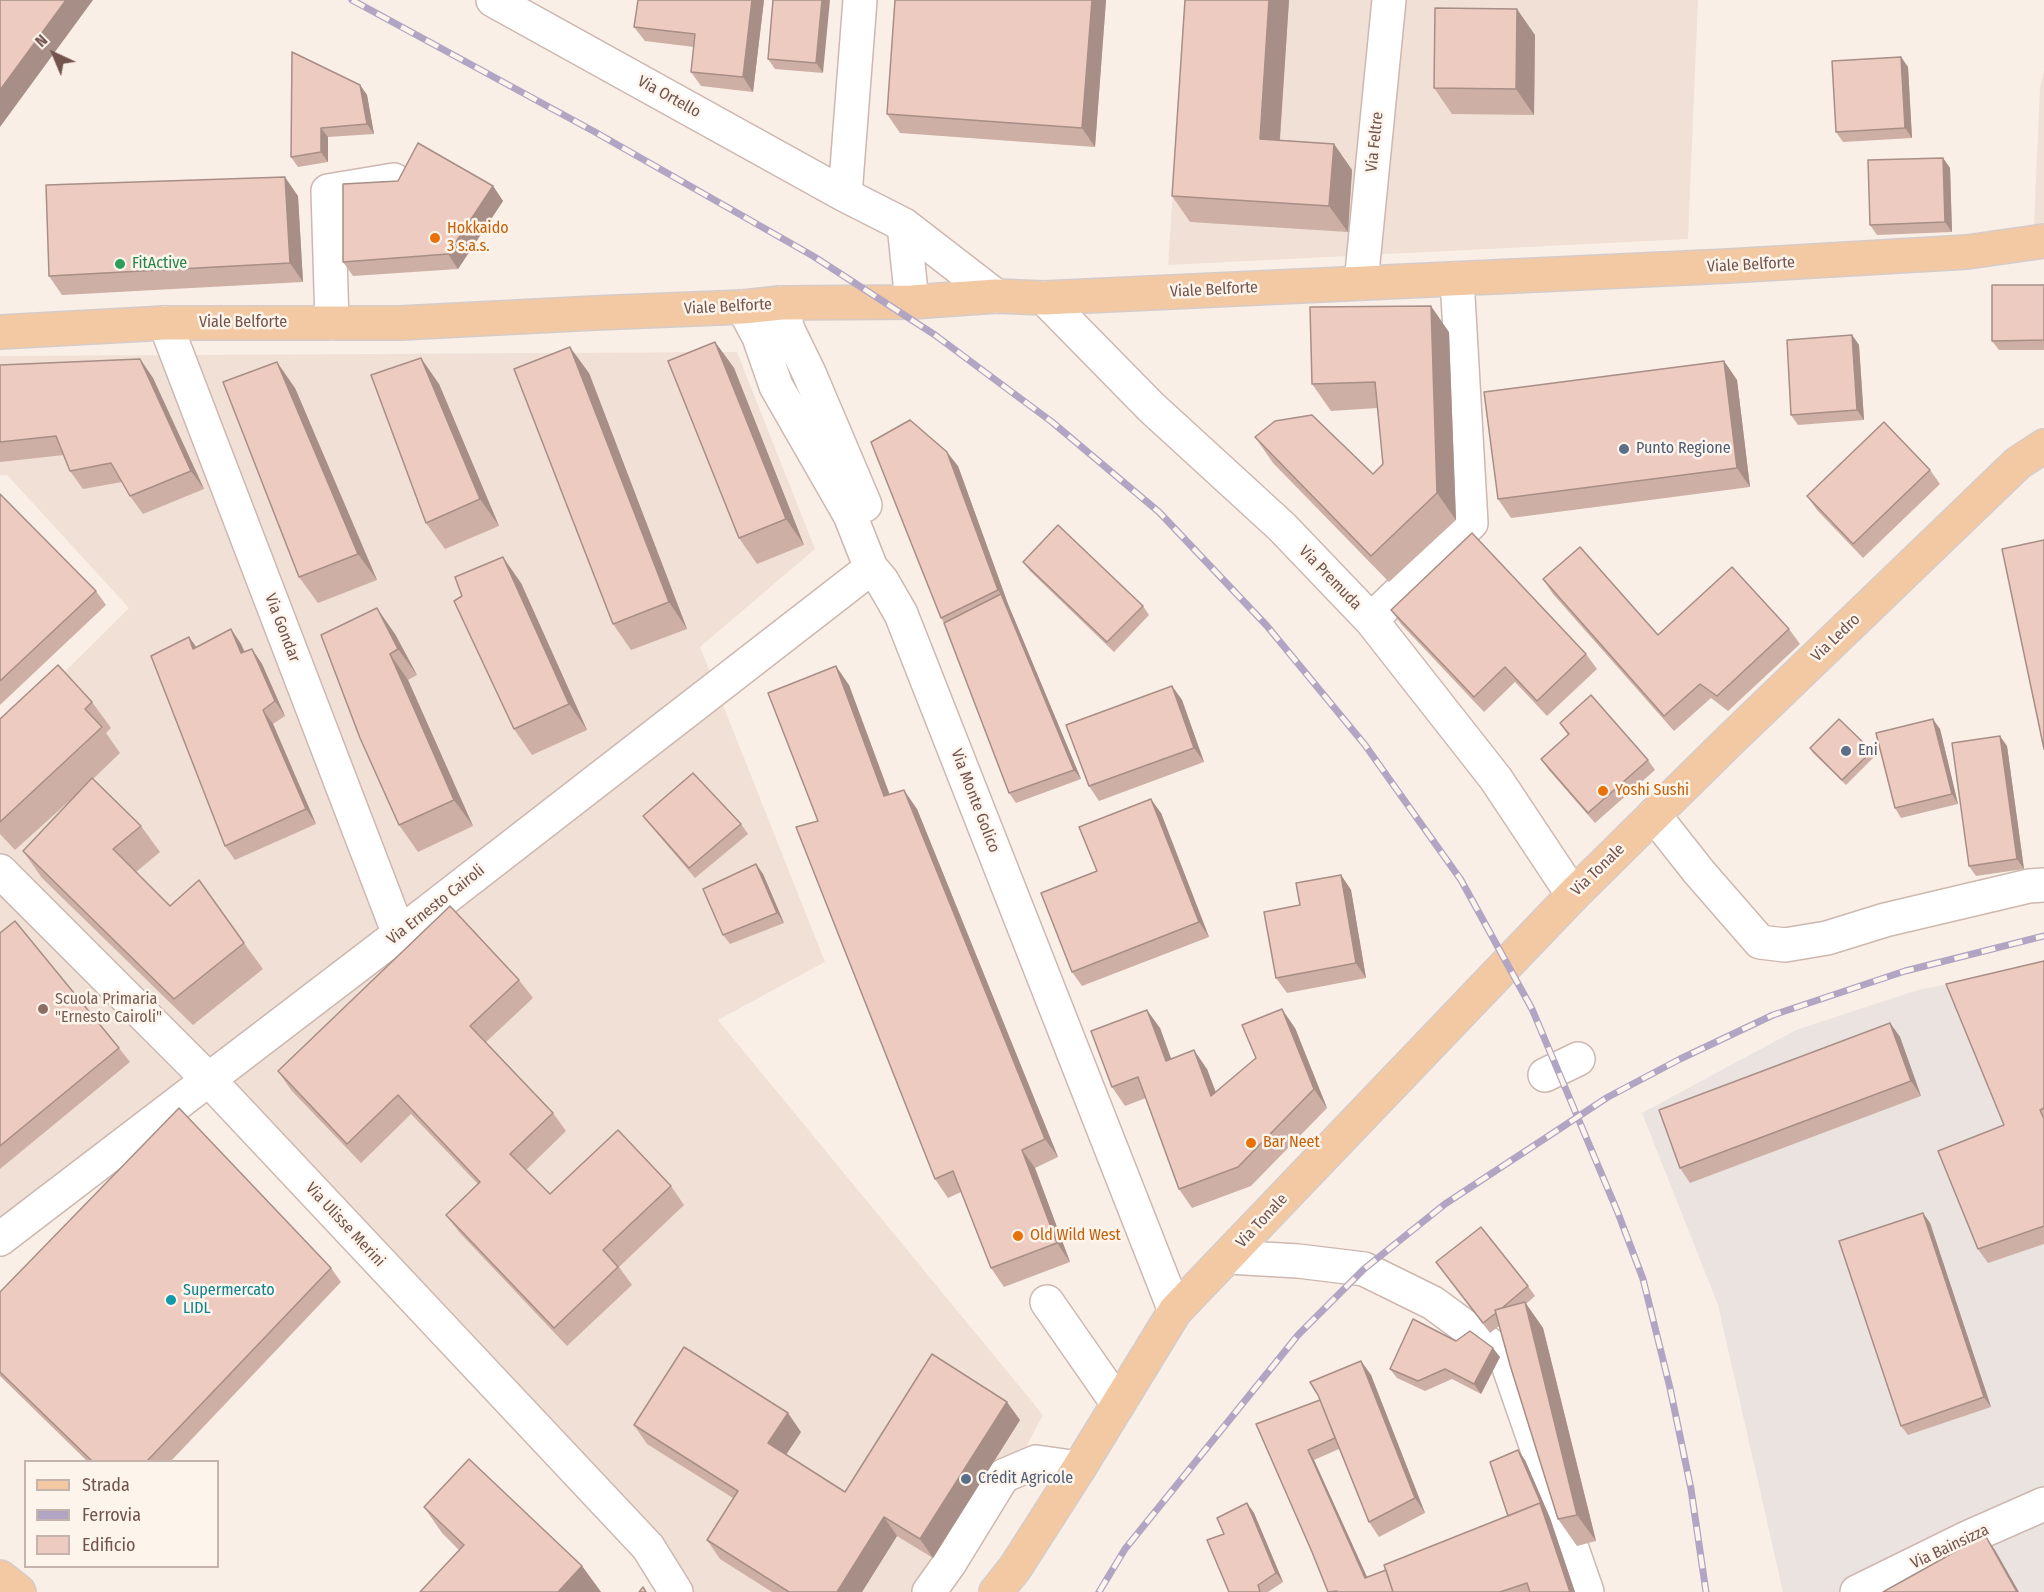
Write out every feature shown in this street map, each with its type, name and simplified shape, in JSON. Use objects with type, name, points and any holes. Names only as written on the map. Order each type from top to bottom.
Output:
[{"type":"main road","name":"Viale Belforte","points":[[0,332],[165,323],[443,322],[743,307],[781,303],[912,302],[996,296],[1044,298],[1967,252],[2044,241]]},
{"type":"main road","points":[[1967,252],[2044,263]]},
{"type":"main road","name":"Via Ledro","points":[[1654,815],[2031,454],[2044,421]]},
{"type":"main road","name":"Via Tonale","points":[[1005,1584],[1079,1468],[1174,1311],[1573,895],[1654,815]]},
{"type":"main road","points":[[0,1577],[19,1592]]},
{"type":"street","name":"Via Ortello","points":[[493,0],[845,195],[904,225],[996,296]]},
{"type":"street","points":[[845,195],[860,0]]},
{"type":"street","name":"Via Feltre","points":[[1361,283],[1389,0]]},
{"type":"street","points":[[332,323],[328,191],[394,180]]},
{"type":"street","points":[[904,225],[912,302]]},
{"type":"street","points":[[1371,620],[1471,523],[1457,279]]},
{"type":"street","name":"Via Premuda","points":[[1044,298],[1151,407],[1282,527],[1371,620],[1496,779],[1573,895]]},
{"type":"street","points":[[781,303],[788,330],[809,373],[895,576],[901,614]]},
{"type":"street","name":"Via Monte Golico","points":[[743,307],[759,337],[776,386],[850,515],[871,568],[882,581],[901,614],[1174,1311]]},
{"type":"street","name":"Via Gondar","points":[[165,323],[399,934]]},
{"type":"street","name":"Via Ernesto Cairoli","points":[[0,1239],[399,934],[871,568]]},
{"type":"street","points":[[1654,815],[1699,872],[1760,942],[1785,945],[1827,938],[1885,920],[2029,886],[2044,885]]},
{"type":"street","name":"Via Ulisse Merini","points":[[0,871],[209,1080],[648,1547],[676,1592]]},
{"type":"street","points":[[1545,1076],[1578,1059]]},
{"type":"street","name":"Via Tonale","points":[[1228,1257],[1298,1260],[1364,1269],[1433,1303],[1505,1356],[1587,1592]]},
{"type":"street","points":[[1047,1302],[1118,1404]]},
{"type":"street","points":[[929,1592],[949,1564],[1003,1476],[1035,1462],[1079,1468]]},
{"type":"street","name":"Via Bainsizza","points":[[1857,1592],[1969,1537],[2044,1504]]},
{"type":"shaded area","points":[[1186,0],[1698,0],[1688,239],[1168,265]]},
{"type":"shaded area","points":[[2044,70],[2044,225],[2034,225],[2040,88]]},
{"type":"shaded area","points":[[737,352],[815,549],[700,647],[825,962],[718,1020],[1043,1415],[949,1592],[693,1592],[673,1561],[217,1078],[0,853],[0,736],[129,608],[7,475],[0,475],[0,356]]},
{"type":"shaded area","points":[[0,888],[189,1074],[0,1221]]},
{"type":"shaded area","points":[[2044,965],[2044,1592],[1783,1592],[1718,1305],[1642,1113],[1796,1030],[1918,990]]},
{"type":"building","points":[[0,0],[66,0],[0,90]]},
{"type":"building","points":[[638,0],[752,0],[743,77],[691,72],[695,34],[634,27]]},
{"type":"building","points":[[773,0],[822,0],[816,63],[768,59]]},
{"type":"building","points":[[895,0],[1092,0],[1082,128],[887,114]]},
{"type":"building","points":[[1185,0],[1269,0],[1260,139],[1334,144],[1329,206],[1172,196]]},
{"type":"building","points":[[1435,8],[1517,9],[1516,89],[1434,88]]},
{"type":"building","points":[[292,52],[360,85],[367,124],[321,128],[321,152],[291,157]]},
{"type":"building","points":[[1901,57],[1905,128],[1836,132],[1832,61]]},
{"type":"building","points":[[418,143],[493,186],[448,254],[343,262],[343,184],[398,181]]},
{"type":"building","points":[[1943,158],[1945,222],[1870,225],[1868,160]]},
{"type":"building","points":[[285,177],[290,263],[49,276],[46,185]]},
{"type":"building","points":[[1992,285],[2044,285],[2044,340],[1992,341]]},
{"type":"building","points":[[1431,306],[1437,493],[1371,556],[1255,437],[1275,421],[1312,415],[1373,474],[1383,464],[1375,382],[1312,384],[1310,307]]},
{"type":"building","points":[[1852,335],[1857,410],[1791,415],[1787,340]]},
{"type":"building","points":[[715,342],[786,519],[739,538],[668,361]]},
{"type":"building","points":[[570,347],[669,602],[613,624],[514,369]]},
{"type":"building","points":[[421,358],[480,499],[426,523],[371,375]]},
{"type":"building","points":[[140,359],[191,471],[130,496],[111,463],[70,471],[56,436],[0,442],[0,365]]},
{"type":"building","name":"Punto Regione","points":[[1724,361],[1737,468],[1498,499],[1484,392]]},
{"type":"building","points":[[277,362],[358,554],[299,577],[223,382]]},
{"type":"building","points":[[910,420],[947,452],[998,590],[941,618],[871,442]]},
{"type":"building","points":[[1884,422],[1930,470],[1853,544],[1807,496]]},
{"type":"building","points":[[0,494],[96,591],[0,681]]},
{"type":"building","points":[[1058,525],[1143,606],[1107,642],[1023,562]]},
{"type":"building","points":[[1472,533],[1586,654],[1537,701],[1505,667],[1474,697],[1391,610]]},
{"type":"building","points":[[2044,540],[2044,749],[2002,549]]},
{"type":"building","points":[[1580,547],[1658,635],[1732,567],[1789,629],[1717,696],[1700,684],[1664,716],[1543,579]]},
{"type":"building","points":[[503,557],[569,704],[514,729],[454,601],[462,596],[455,577]]},
{"type":"building","points":[[1001,594],[1074,770],[1009,793],[944,623]]},
{"type":"building","points":[[377,608],[398,649],[390,654],[454,800],[399,825],[360,738],[321,635]]},
{"type":"building","points":[[231,629],[241,653],[252,649],[275,701],[263,710],[306,809],[225,846],[151,656],[189,637],[193,649]]},
{"type":"building","points":[[58,665],[92,702],[85,709],[102,727],[0,822],[0,719]]},
{"type":"building","points":[[836,666],[884,796],[904,790],[1045,1139],[1022,1150],[1057,1243],[991,1268],[953,1171],[935,1179],[796,827],[818,821],[768,693]]},
{"type":"building","points":[[1172,686],[1194,748],[1089,786],[1066,725]]},
{"type":"building","points":[[1591,695],[1648,760],[1588,813],[1541,759],[1569,734],[1560,723]]},
{"type":"building","points":[[1839,719],[1872,751],[1842,780],[1810,748]]},
{"type":"building","points":[[1933,719],[1952,794],[1895,808],[1876,733]]},
{"type":"building","points":[[2000,736],[2017,859],[1969,866],[1952,743]]},
{"type":"building","points":[[693,773],[741,824],[689,868],[643,816]]},
{"type":"building","points":[[92,778],[141,826],[113,849],[170,906],[199,880],[244,943],[174,999],[23,851]]},
{"type":"building","points":[[1151,799],[1199,922],[1072,972],[1041,893],[1097,871],[1079,827]]},
{"type":"building","points":[[756,864],[777,913],[723,935],[703,889]]},
{"type":"building","points":[[1341,875],[1356,963],[1276,978],[1264,912],[1300,905],[1296,883]]},
{"type":"building","points":[[450,906],[519,980],[470,1026],[553,1113],[510,1154],[550,1194],[618,1130],[671,1186],[603,1250],[618,1267],[554,1328],[446,1215],[480,1182],[398,1095],[347,1144],[278,1071]]},
{"type":"building","name":"Scuola Primaria \"Ernesto Cairoli\"","points":[[15,921],[119,1048],[0,1146],[0,933]]},
{"type":"building","points":[[2044,961],[2044,1108],[2040,1110],[2044,1119],[2044,1226],[1978,1249],[1938,1151],[2004,1125],[1946,984]]},
{"type":"building","points":[[1282,1009],[1314,1089],[1238,1167],[1179,1189],[1138,1077],[1112,1087],[1091,1031],[1147,1010],[1166,1061],[1194,1050],[1211,1096],[1256,1058],[1242,1025]]},
{"type":"building","points":[[1890,1023],[1911,1081],[1680,1168],[1659,1110]]},
{"type":"building","name":"Supermercato LIDL","points":[[179,1108],[331,1268],[148,1460],[91,1460],[0,1372],[0,1292]]},
{"type":"building","points":[[1923,1213],[1984,1397],[1901,1426],[1839,1241]]},
{"type":"building","points":[[1481,1227],[1528,1286],[1502,1308],[1495,1310],[1496,1313],[1483,1323],[1436,1262]]},
{"type":"building","points":[[1525,1302],[1577,1515],[1558,1519],[1495,1310]]},
{"type":"building","points":[[1413,1319],[1456,1341],[1470,1331],[1493,1348],[1474,1384],[1445,1369],[1418,1381],[1390,1369]]},
{"type":"building","points":[[684,1347],[788,1413],[768,1443],[845,1492],[932,1354],[1007,1402],[920,1539],[884,1517],[837,1592],[789,1592],[707,1540],[738,1491],[634,1425]]},
{"type":"building","points":[[1361,1361],[1415,1498],[1369,1522],[1318,1395],[1310,1382]]},
{"type":"building","points":[[1320,1400],[1335,1438],[1308,1450],[1365,1578],[1386,1570],[1393,1592],[1328,1592],[1256,1424]]},
{"type":"building","points":[[1518,1450],[1543,1508],[1540,1503],[1508,1516],[1490,1462]]},
{"type":"building","points":[[469,1459],[582,1566],[558,1592],[420,1592],[464,1545],[424,1507]]},
{"type":"building","points":[[1247,1503],[1276,1573],[1258,1585],[1260,1592],[1229,1592],[1207,1540],[1224,1534],[1217,1518]]},
{"type":"building","points":[[1540,1503],[1570,1592],[1530,1592],[1527,1583],[1500,1592],[1393,1592],[1384,1565]]},
{"type":"building","points":[[1985,1535],[2017,1592],[1883,1592]]},
{"type":"railway","points":[[352,0],[595,132],[813,256],[935,335],[1052,422],[1159,512],[1267,626],[1365,745],[1461,880],[1532,1009],[1618,1213],[1643,1279],[1670,1388],[1691,1489],[1706,1592]]},
{"type":"railway","points":[[1099,1592],[1125,1549],[1298,1335],[1364,1269],[1445,1204],[1608,1097],[1680,1059],[1773,1015],[1905,971],[2044,936]]},
{"type":"place","name":"Hokkaido 3 s.a.s.","points":[[435,238]]},
{"type":"place","name":"FitActive","points":[[120,264]]},
{"type":"place","name":"Punto Regione","points":[[1624,449]]},
{"type":"place","name":"Eni","points":[[1846,751]]},
{"type":"place","name":"Yoshi Sushi","points":[[1603,791]]},
{"type":"place","name":"Scuola Primaria \"Ernesto Cairoli\"","points":[[43,1009]]},
{"type":"place","name":"Bar Neet","points":[[1251,1143]]},
{"type":"place","name":"Old Wild West","points":[[1018,1236]]},
{"type":"place","name":"Supermercato LIDL","points":[[171,1300]]},
{"type":"place","name":"Crédit Agricole","points":[[966,1479]]}]
